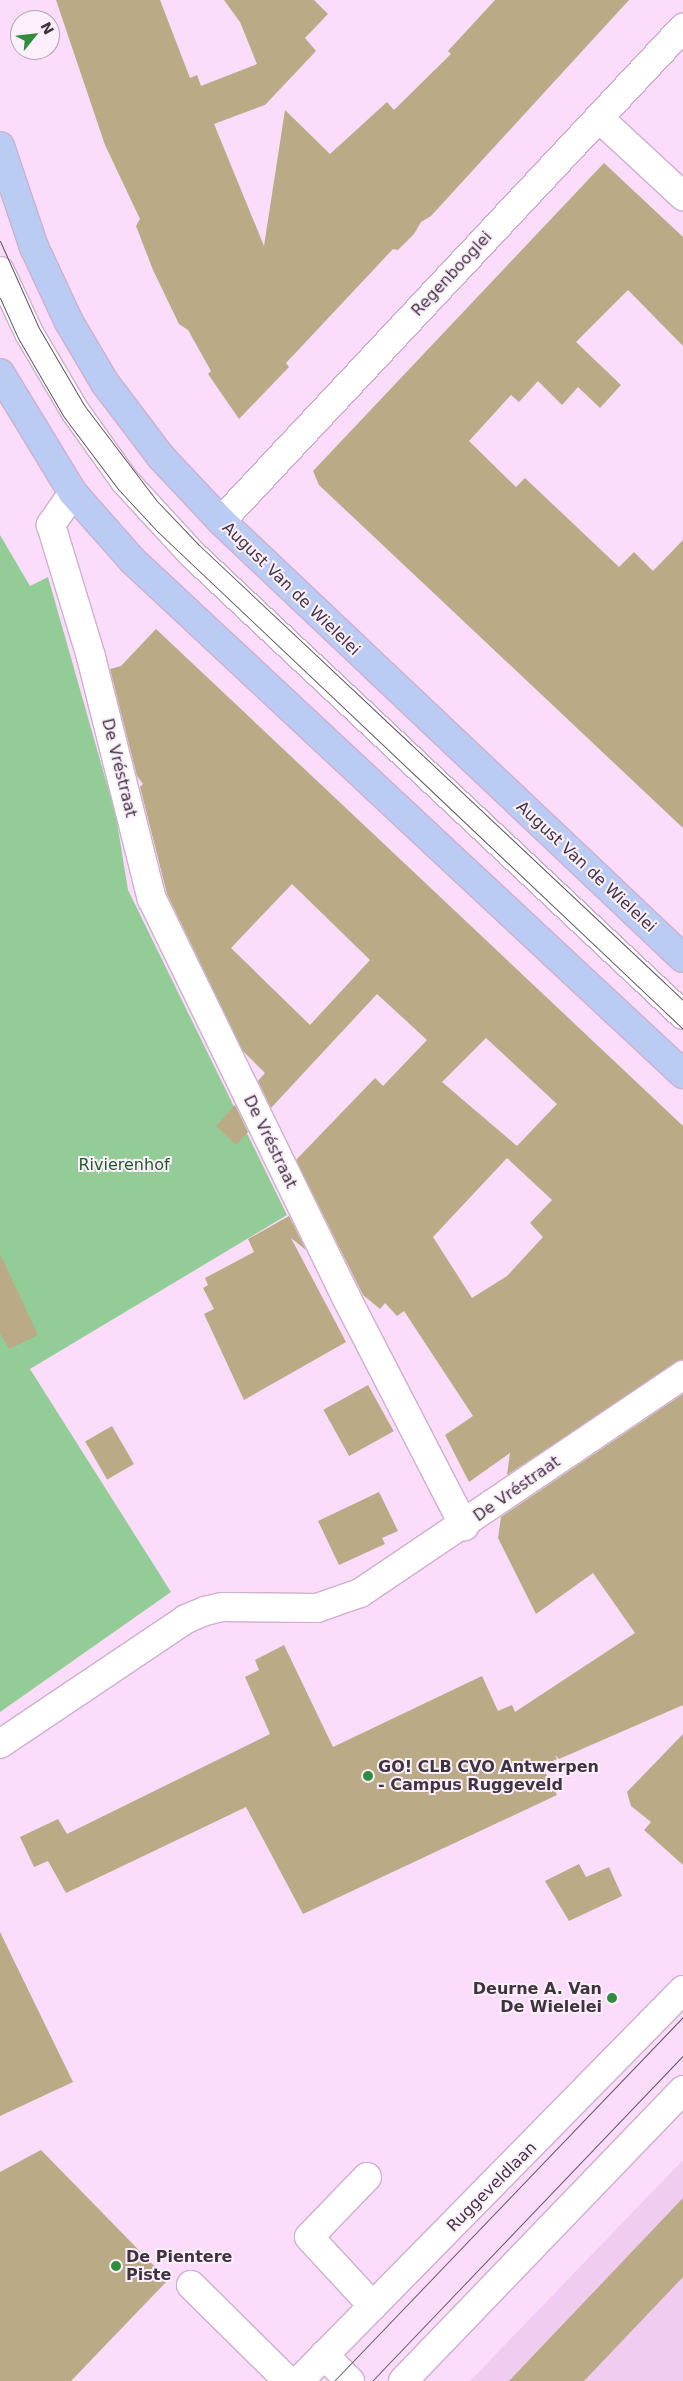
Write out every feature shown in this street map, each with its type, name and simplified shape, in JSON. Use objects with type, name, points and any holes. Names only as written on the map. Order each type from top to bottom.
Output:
[{"type":"main road","name":"August Van de Wielelei","points":[[0,146],[34,247],[69,322],[100,375],[160,457],[220,521],[683,958]]},
{"type":"main road","points":[[0,373],[73,493],[159,586],[683,1074]]},
{"type":"street","name":"Regenbooglei","points":[[220,521],[683,28]]},
{"type":"street","points":[[598,118],[683,196]]},
{"type":"street","points":[[0,271],[29,333],[75,411],[125,480],[157,516],[194,555],[683,1015]]},
{"type":"street","name":"De Vréstraat","points":[[73,493],[51,525],[91,657],[152,900],[346,1297],[464,1526],[683,1375]]},
{"type":"street","points":[[0,1744],[186,1619],[223,1607],[317,1608],[338,1601],[360,1593],[464,1526]]},
{"type":"street","name":"Ruggeveldlaan","points":[[299,2381],[683,1990]]},
{"type":"street","points":[[403,2381],[683,2090]]},
{"type":"street","points":[[367,2177],[309,2237],[373,2306]]},
{"type":"street","points":[[191,2285],[288,2381]]},
{"type":"street","points":[[324,2355],[350,2381]]},
{"type":"shaded area","points":[[683,2160],[683,2381],[470,2381]]},
{"type":"green space","name":"Rivierenhof","points":[[0,535],[30,586],[48,577],[116,816],[128,890],[287,1215],[30,1369],[171,1592],[0,1712]]},
{"type":"building","points":[[56,0],[160,0],[190,78],[197,75],[201,86],[257,64],[240,22],[224,0],[314,0],[328,14],[305,38],[316,51],[265,105],[214,124],[264,246],[285,110],[330,154],[387,102],[394,110],[451,54],[448,51],[495,0],[629,0],[431,216],[421,222],[414,234],[398,250],[393,249],[286,363],[289,367],[239,419],[208,374],[211,371],[188,330],[179,324],[153,270],[136,226],[140,219],[105,145]]},
{"type":"building","points":[[604,163],[683,237],[683,346],[628,290],[576,342],[621,385],[600,408],[578,387],[562,405],[538,381],[519,402],[511,395],[469,441],[516,487],[525,478],[619,567],[634,552],[653,571],[683,540],[683,828],[319,485],[313,471]]},
{"type":"building","points":[[156,629],[683,1126],[683,1360],[507,1475],[510,1453],[469,1482],[445,1435],[473,1416],[404,1311],[397,1316],[385,1303],[380,1309],[363,1295],[296,1160],[375,1078],[383,1086],[427,1040],[377,994],[271,1108],[258,1081],[265,1073],[243,1051],[167,894],[140,787],[143,784],[137,776],[110,669],[121,666]],"holes":[[[292,884],[370,960],[310,1025],[231,948]],[[486,1038],[557,1104],[517,1146],[442,1082]],[[507,1158],[552,1200],[530,1223],[543,1237],[507,1276],[472,1298],[433,1237]]]},
{"type":"building","points":[[235,1105],[248,1132],[236,1145],[216,1126]]},
{"type":"building","points":[[289,1216],[306,1250],[291,1238],[346,1342],[244,1400],[204,1314],[214,1309],[203,1288],[208,1285],[205,1278],[254,1252],[248,1239]]},
{"type":"building","points":[[0,1254],[38,1335],[9,1349],[0,1333]]},
{"type":"building","points":[[368,1385],[394,1431],[349,1456],[323,1410]]},
{"type":"building","points":[[683,1394],[683,1705],[559,1759],[555,1755],[557,1759],[542,1766],[557,1795],[303,1914],[246,1807],[66,1893],[48,1861],[34,1867],[20,1837],[58,1819],[67,1834],[270,1734],[245,1677],[259,1670],[255,1660],[284,1645],[333,1747],[482,1676],[498,1711],[512,1705],[515,1712],[635,1633],[593,1573],[536,1614],[498,1538],[501,1517]]},
{"type":"building","points":[[112,1426],[134,1464],[107,1480],[85,1442]]},
{"type":"building","points":[[379,1492],[398,1531],[382,1538],[385,1544],[339,1565],[318,1521]]},
{"type":"building","points":[[683,1734],[683,1865],[644,1830],[651,1822],[631,1806],[627,1792]]},
{"type":"building","points":[[579,1864],[586,1877],[609,1867],[622,1896],[569,1921],[545,1881]]},
{"type":"building","points":[[0,1932],[73,2082],[0,2116]]},
{"type":"building","name":"De Pientere Piste","points":[[41,2150],[168,2280],[71,2381],[0,2381],[0,2172]]},
{"type":"building","points":[[683,2198],[683,2277],[584,2381],[509,2381]]},
{"type":"tram line","points":[[0,241],[39,328],[84,405],[156,500],[199,545],[683,1000]]},
{"type":"tram line","points":[[0,298],[18,338],[64,417],[118,489],[158,532],[683,1029]]},
{"type":"tram line","points":[[334,2381],[683,2017]]},
{"type":"tram line","points":[[372,2381],[683,2056]]},
{"type":"place","name":"GO! CLB CVO Antwerpen - Campus Ruggeveld","points":[[368,1776]]},
{"type":"place","name":"Deurne A. Van De Wielelei","points":[[612,1998]]},
{"type":"place","name":"De Pientere Piste","points":[[116,2266]]}]
